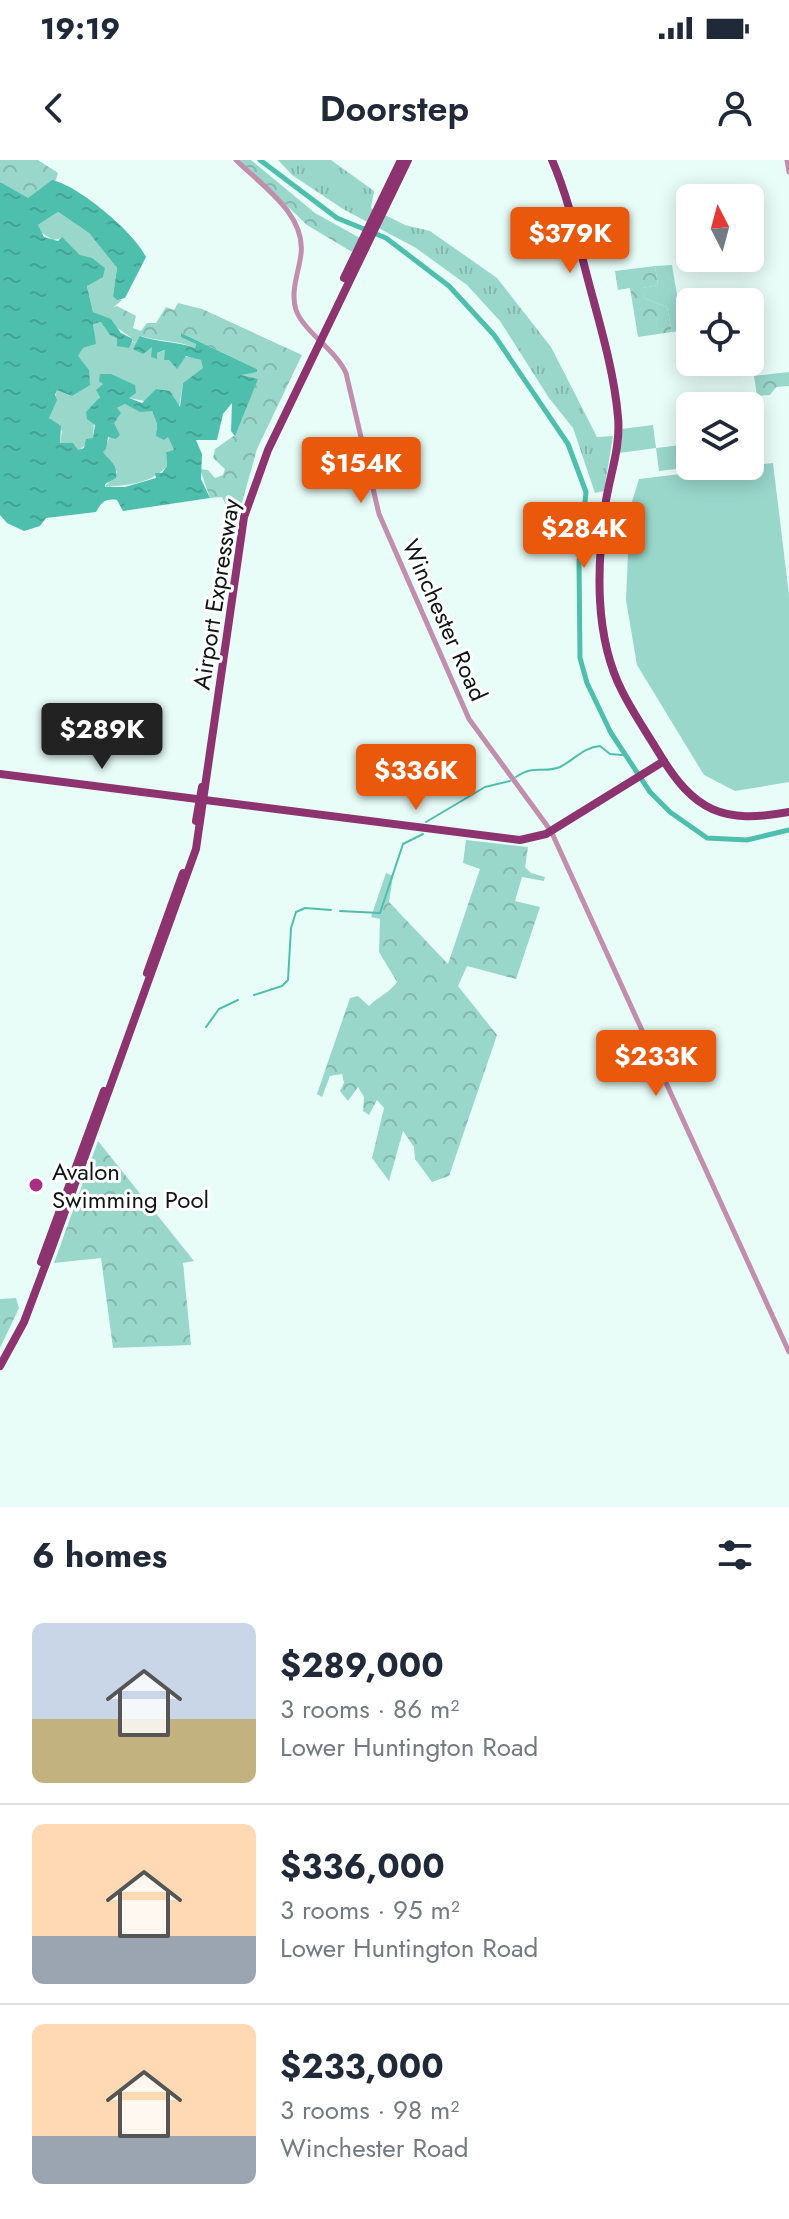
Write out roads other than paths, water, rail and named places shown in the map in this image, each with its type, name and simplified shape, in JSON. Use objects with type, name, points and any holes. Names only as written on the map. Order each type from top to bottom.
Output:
[{"type":"main road","name":"Airport Expressway","points":[[381,209],[401,160]]},
{"type":"main road","name":"Airport Expressway","points":[[0,1366],[24,1322],[196,849],[240,516],[259,458],[408,160]]},
{"type":"main road","points":[[552,160],[566,198],[595,306],[618,418],[617,452],[605,502],[601,551],[604,635],[622,691],[659,764],[689,795],[716,812],[749,818],[789,812]]},
{"type":"main road","points":[[0,774],[530,839],[551,831],[659,764]]},
{"type":"main road","name":"Airport Expressway","points":[[0,1357],[24,1309],[185,868],[203,801]]},
{"type":"street","name":"Winchester Road","points":[[236,160],[296,224],[301,254],[295,303],[299,315],[346,373],[379,514],[469,719],[551,831],[789,1352]]},
{"type":"street","points":[[787,160],[789,172]]},
{"type":"water","points":[[52,180],[63,184],[90,200],[118,223],[146,257],[125,298],[117,300],[113,296],[117,268],[89,233],[58,212],[38,225],[44,237],[58,241],[62,237],[80,255],[92,258],[105,268],[103,277],[87,286],[93,312],[111,319],[121,333],[133,339],[129,348],[117,346],[117,338],[110,335],[101,322],[93,324],[96,344],[83,348],[78,356],[89,370],[90,385],[72,396],[57,390],[55,395],[57,400],[49,418],[61,426],[60,443],[73,443],[78,450],[84,448],[86,439],[93,438],[95,425],[87,419],[86,412],[100,397],[96,390],[103,384],[99,381],[100,374],[111,374],[135,385],[136,393],[129,398],[142,403],[156,389],[170,391],[180,407],[183,383],[203,368],[201,360],[186,356],[177,369],[169,360],[164,360],[165,350],[157,353],[157,359],[151,357],[152,347],[143,354],[133,349],[140,336],[195,348],[196,344],[181,337],[181,333],[257,369],[257,372],[241,375],[258,379],[235,436],[231,431],[232,403],[223,414],[217,440],[196,440],[202,454],[201,479],[210,498],[123,511],[117,500],[109,500],[96,512],[46,518],[40,526],[24,531],[7,523],[0,515],[0,182],[28,198]],"holes":[[[125,404],[140,412],[152,411],[157,424],[156,436],[164,440],[168,437],[174,450],[166,452],[167,466],[162,473],[155,473],[156,478],[125,487],[105,487],[116,478],[114,465],[103,452],[108,437],[116,439],[120,435],[114,423],[121,413],[117,408]]]},
{"type":"waterway","points":[[260,160],[337,218],[386,238],[449,286],[494,335],[568,444],[586,492],[579,562],[580,658],[587,683],[611,733],[650,792],[670,812],[707,838],[747,840],[789,830]]},
{"type":"waterway","points":[[516,777],[528,771],[560,767],[594,747],[600,746],[610,754],[622,755]]},
{"type":"waterway","points":[[426,822],[485,787],[510,781]]},
{"type":"waterway","points":[[340,911],[380,913],[403,844],[423,834]]},
{"type":"waterway","points":[[254,995],[282,986],[288,980],[291,928],[296,912],[305,908],[331,910]]},
{"type":"waterway","points":[[206,1027],[219,1009],[238,1000]]},
{"type":"place","name":"Avalon Swimming Pool","points":[[36,1185]]}]
